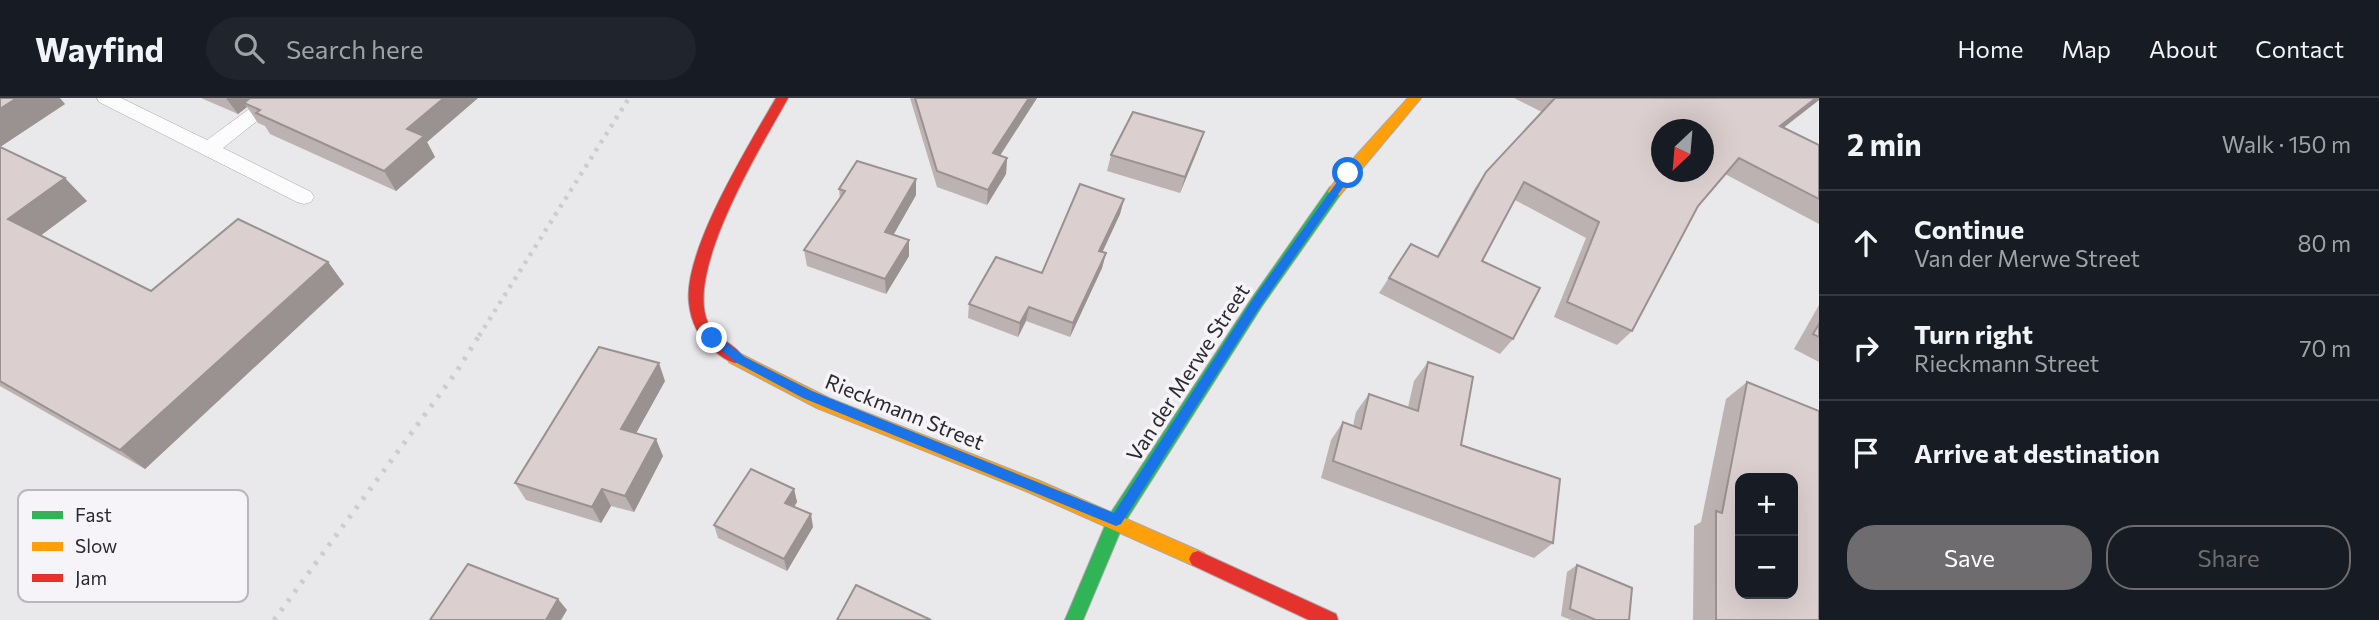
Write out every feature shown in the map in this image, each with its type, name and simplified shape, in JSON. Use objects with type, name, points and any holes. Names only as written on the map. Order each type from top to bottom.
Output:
[{"type":"street","name":"Rieckmann Street","points":[[782,98],[712,232],[695,295],[698,320],[712,338],[741,360],[807,394],[1116,520],[1329,620]]},
{"type":"street","name":"Van der Merwe Street","points":[[1074,620],[1116,520],[1265,291],[1348,173],[1415,98]]},
{"type":"lane","points":[[106,98],[304,198]]},
{"type":"lane","points":[[208,149],[277,98]]},
{"type":"building","points":[[0,98],[17,98],[0,109]]},
{"type":"building","points":[[250,98],[444,98],[407,129],[424,136],[384,171],[256,113],[260,110],[244,103]]},
{"type":"building","points":[[915,98],[1029,98],[993,153],[1007,158],[988,190],[937,171]]},
{"type":"building","points":[[1555,98],[1816,98],[1780,126],[1819,145],[1819,199],[1739,158],[1698,206],[1632,331],[1567,302],[1599,222],[1524,182],[1482,261],[1540,288],[1513,339],[1389,278],[1411,244],[1438,257],[1486,172]]},
{"type":"building","points":[[1133,112],[1204,132],[1185,177],[1111,155]]},
{"type":"building","points":[[0,147],[65,178],[8,219],[151,291],[238,219],[328,262],[120,450],[0,381]]},
{"type":"building","points":[[857,161],[916,179],[885,232],[909,240],[885,279],[804,250],[845,191],[839,189]]},
{"type":"building","points":[[1080,184],[1124,199],[1099,251],[1106,253],[1073,323],[1029,307],[1020,323],[969,304],[996,257],[1042,273]]},
{"type":"building","points":[[1819,324],[1819,337],[1813,334]]},
{"type":"building","points":[[599,347],[659,363],[621,429],[656,439],[625,496],[602,489],[592,507],[515,483]]},
{"type":"building","points":[[1428,362],[1473,377],[1461,445],[1560,479],[1553,543],[1333,461],[1343,422],[1361,429],[1369,394],[1418,411]]},
{"type":"building","points":[[1747,382],[1819,411],[1819,620],[1716,620],[1716,511],[1722,513]]},
{"type":"building","points":[[751,469],[794,489],[785,503],[811,514],[784,559],[714,525]]},
{"type":"building","points":[[468,564],[558,599],[546,620],[430,620]]},
{"type":"building","points":[[1577,565],[1632,588],[1629,620],[1596,620],[1570,609]]},
{"type":"building","points":[[856,585],[931,620],[837,620]]},
{"type":"railway","points":[[479,336],[629,98]]},
{"type":"railway","points":[[274,620],[457,371],[480,334]]},
{"type":"traffic: fast","points":[[1074,620],[1116,520],[1257,302],[1335,191]]},
{"type":"traffic: slow","points":[[1335,191],[1415,98]]},
{"type":"traffic: slow","points":[[735,357],[823,403],[1034,486],[1198,559]]},
{"type":"traffic: jam","points":[[735,357],[711,338],[700,323],[696,301],[699,273],[723,209],[782,98]]},
{"type":"traffic: jam","points":[[1198,559],[1329,620]]},
{"type":"route","points":[[712,338],[741,360],[807,394],[1116,520],[1257,302],[1348,173]]}]
